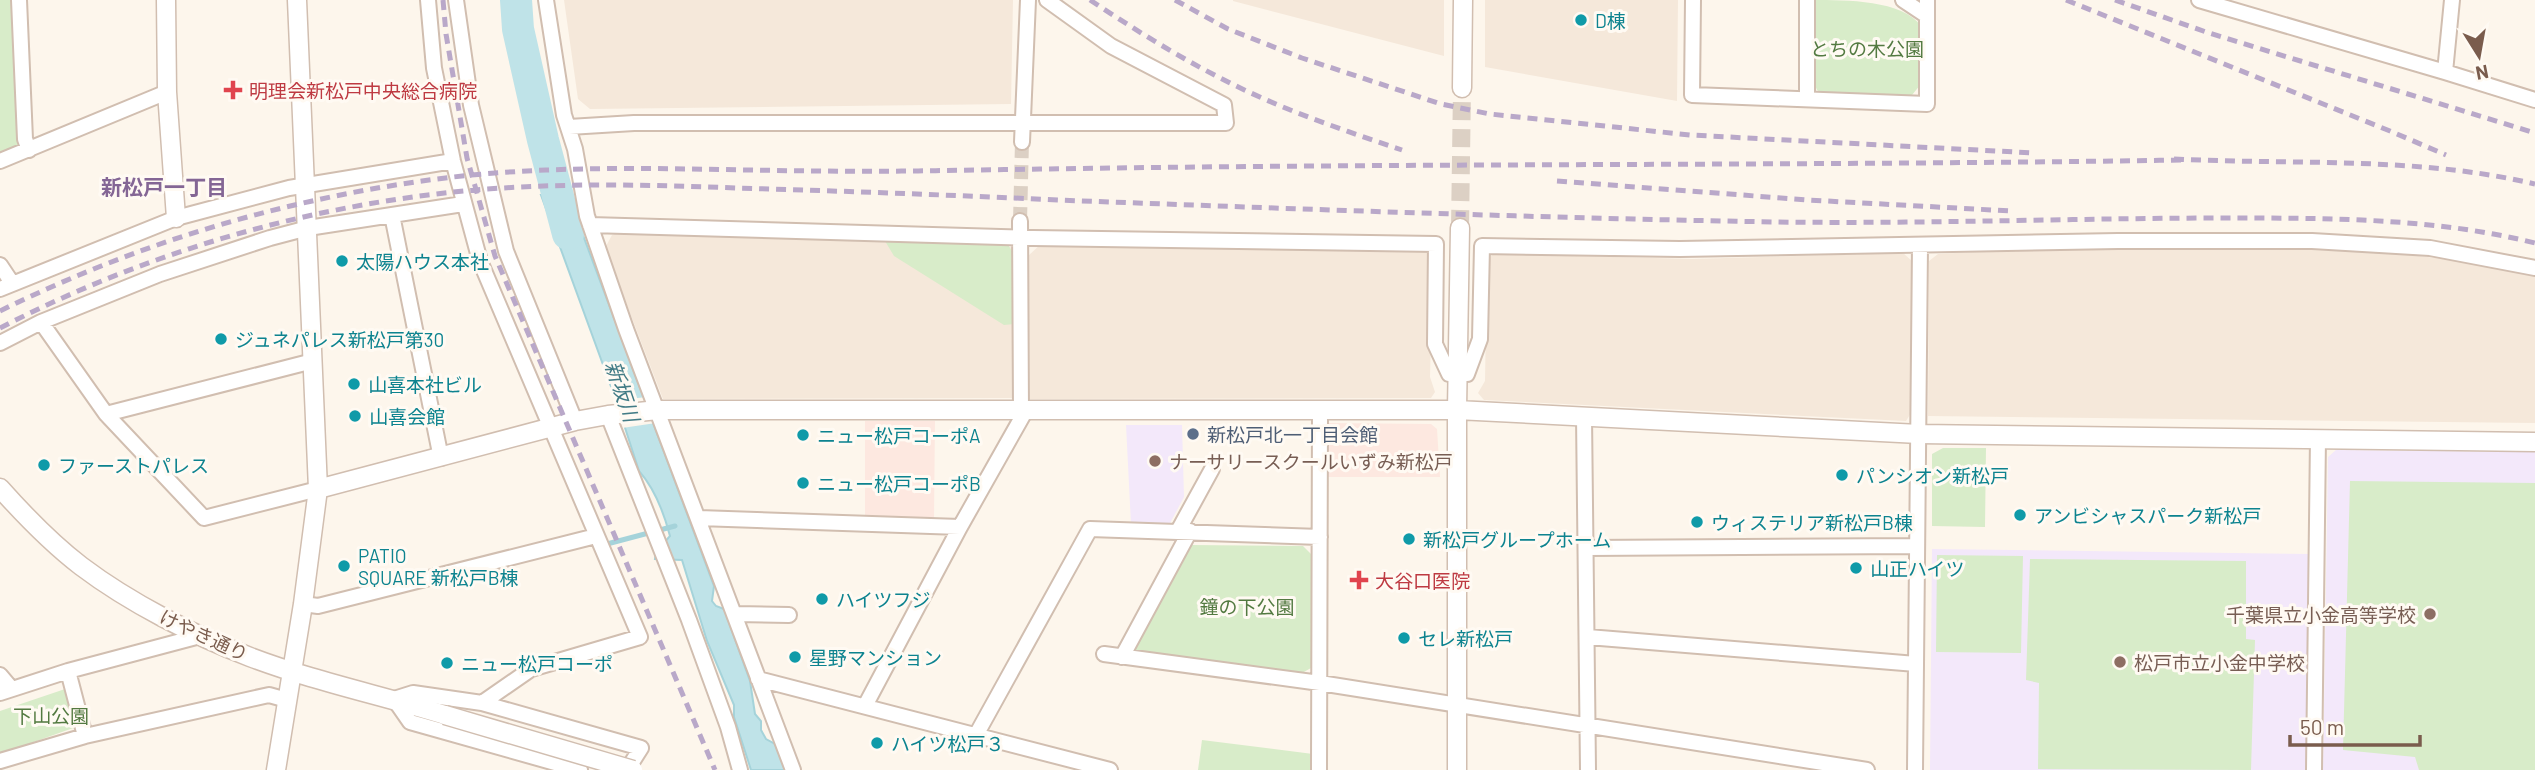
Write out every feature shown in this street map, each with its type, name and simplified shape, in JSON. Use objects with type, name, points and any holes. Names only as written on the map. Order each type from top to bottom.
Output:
[{"type":"street","points":[[19,0],[25,139],[29,150]]},
{"type":"street","points":[[166,0],[167,92],[176,218]]},
{"type":"street","points":[[276,770],[303,604],[318,489],[297,0]]},
{"type":"street","points":[[428,0],[434,68],[463,204],[480,261],[640,637],[531,669],[482,703]]},
{"type":"street","points":[[456,0],[471,105],[506,250],[575,421]]},
{"type":"street","points":[[546,0],[564,115],[569,127],[590,225],[655,411],[699,519],[793,770]]},
{"type":"street","points":[[1022,142],[1028,0]]},
{"type":"street","points":[[569,127],[635,123],[1226,123],[1224,105],[1111,46],[1047,0]]},
{"type":"street","points":[[1462,88],[1463,0]]},
{"type":"street","points":[[1693,0],[1692,95],[1927,104],[1927,0]]},
{"type":"street","points":[[1807,0],[1807,99]]},
{"type":"street","points":[[1903,0],[1927,16]]},
{"type":"street","points":[[2199,0],[2535,100]]},
{"type":"street","points":[[2445,72],[2452,0]]},
{"type":"street","points":[[0,161],[167,92]]},
{"type":"street","points":[[0,265],[6,286],[176,218],[306,185],[453,161]]},
{"type":"street","points":[[0,343],[41,322],[160,274],[308,228],[463,204]]},
{"type":"street","points":[[392,215],[441,458]]},
{"type":"street","points":[[865,706],[1023,410],[1020,221]]},
{"type":"street","points":[[590,225],[1020,237],[1436,244],[1435,344],[1449,374],[1467,374],[1479,346],[1482,246],[1680,249],[2312,241],[2430,248],[2535,268]]},
{"type":"street","points":[[1457,770],[1457,374],[1460,228]]},
{"type":"street","points":[[1915,770],[1920,246]]},
{"type":"street","points":[[41,322],[106,414],[204,518],[575,421],[611,414],[655,411],[1457,410],[1919,434],[2535,442]]},
{"type":"street","points":[[106,414],[313,361]]},
{"type":"street","points":[[1319,770],[1320,409]]},
{"type":"street","points":[[611,414],[728,727],[740,770]]},
{"type":"street","points":[[1584,416],[1588,770]]},
{"type":"street","points":[[2314,770],[2318,438]]},
{"type":"street","points":[[1122,657],[1212,469]]},
{"type":"street","name":"けやき通り","points":[[0,488],[48,538],[82,567],[146,607],[200,636],[292,671],[633,770]]},
{"type":"street","points":[[699,519],[960,527]]},
{"type":"street","points":[[975,737],[1090,529],[1320,537]]},
{"type":"street","points":[[303,604],[318,606],[596,536]]},
{"type":"street","points":[[1587,548],[1917,546]]},
{"type":"street","points":[[734,614],[789,615]]},
{"type":"street","points":[[0,675],[6,690],[200,636]]},
{"type":"street","points":[[1588,636],[1916,664]]},
{"type":"street","points":[[1104,654],[1320,683],[1867,770]]},
{"type":"street","points":[[68,671],[85,736]]},
{"type":"street","points":[[758,679],[1110,770]]},
{"type":"street","points":[[580,770],[410,722],[394,699],[413,693],[482,703],[641,748],[627,770]]},
{"type":"street","points":[[0,761],[85,736],[269,695],[287,700]]},
{"type":"shaded area","points":[[564,0],[1013,0],[1011,104],[590,109],[578,99]]},
{"type":"shaded area","points":[[1444,0],[1444,56],[1233,1]]},
{"type":"shaded area","points":[[1485,0],[1678,0],[1677,101],[1485,67]]},
{"type":"shaded area","points":[[620,232],[1011,247],[1015,256],[1014,398],[663,399],[605,248],[612,235]]},
{"type":"shaded area","points":[[1041,244],[1426,251],[1433,257],[1430,377],[1435,392],[1431,398],[1030,399],[1028,256]]},
{"type":"shaded area","points":[[2263,248],[2394,253],[2461,261],[2535,275],[2535,423],[1928,416],[1929,261],[1938,254],[2006,250]]},
{"type":"shaded area","points":[[1903,253],[1912,261],[1911,413],[1906,421],[1484,400],[1478,393],[1485,381],[1487,260],[1493,254],[1692,259]]},
{"type":"shaded area","points":[[865,421],[935,421],[934,519],[865,517]]},
{"type":"shaded area","points":[[1327,423],[1431,424],[1437,429],[1440,477],[1327,477]]},
{"type":"shaded area","name":"ナーサリースクールいずみ新松戸","points":[[1126,425],[1182,425],[1184,497],[1169,525],[1131,524]]},
{"type":"shaded area","name":"千葉県立小金高等学校","points":[[2336,450],[2535,452],[2535,770],[2323,770],[2328,457]]},
{"type":"shaded area","name":"松戸市立小金中学校","points":[[1932,549],[2310,554],[2308,770],[1930,770]]},
{"type":"green space","points":[[0,0],[13,0],[22,140],[18,147],[0,154]]},
{"type":"green space","name":"とちの木公園","points":[[1813,0],[1873,3],[1888,6],[1913,17],[1921,26],[1921,84],[1912,95],[1823,94],[1817,90],[1813,80]]},
{"type":"green space","points":[[885,241],[1007,243],[1015,256],[1014,324],[1004,325],[894,256]]},
{"type":"green space","points":[[1943,448],[1986,448],[1985,527],[1932,526],[1932,454]]},
{"type":"green space","name":"千葉県立小金高等学校","points":[[2350,481],[2535,483],[2535,770],[2419,770],[2415,757],[2343,750]]},
{"type":"green space","name":"鐘の下公園","points":[[1191,545],[1303,546],[1311,554],[1311,668],[1302,673],[1132,653]]},
{"type":"green space","points":[[1937,555],[2023,556],[2021,653],[1936,652]]},
{"type":"green space","points":[[2030,559],[2246,561],[2246,639],[2255,640],[2251,770],[2038,769],[2039,683],[2026,680]]},
{"type":"green space","name":"下山公園","points":[[68,688],[76,727],[0,754],[0,711]]},
{"type":"green space","points":[[1202,740],[1313,754],[1313,770],[1198,770]]},
{"type":"water","points":[[541,195],[568,195],[714,586],[712,601],[724,609],[750,681],[755,714],[761,721],[761,730],[766,739],[775,744],[785,770],[751,770],[734,717],[734,705],[707,641],[682,560],[655,559],[656,552],[670,536],[668,527],[654,493],[639,471]]},
{"type":"pier","points":[[646,397],[656,423],[622,428],[613,401]]},
{"type":"waterway","name":"新坂川","points":[[516,0],[518,29],[568,234]]},
{"type":"waterway","points":[[607,544],[675,526]]},
{"type":"tunnel","points":[[1460,228],[1462,88]]},
{"type":"tunnel","points":[[1020,221],[1022,142]]},
{"type":"railway","points":[[443,0],[446,34],[467,158],[495,256],[715,770]]},
{"type":"railway","points":[[1090,0],[1174,53],[1239,88],[1314,119],[1402,150]]},
{"type":"railway","points":[[1175,0],[1228,29],[1302,58],[1441,104],[1490,114],[1690,135],[2034,153]]},
{"type":"railway","points":[[2066,0],[2446,155]]},
{"type":"railway","points":[[2115,0],[2206,32],[2535,133]]},
{"type":"railway","points":[[2174,159],[2401,165],[2491,175],[2535,184]]},
{"type":"railway","points":[[0,311],[51,287],[153,246],[259,214],[367,190],[422,181],[521,171],[621,168],[903,171],[2183,160]]},
{"type":"railway","points":[[1557,181],[1808,200],[2011,211]]},
{"type":"railway","points":[[0,328],[102,281],[208,243],[262,227],[372,203],[466,191],[543,186],[697,187],[1418,213],[1778,222],[2344,219],[2421,224],[2535,243]]},
{"type":"place","name":"D棟","points":[[1581,20]]},
{"type":"place","name":"明理会新松戸中央総合病院","points":[[233,90]]},
{"type":"place","name":"太陽ハウス本社","points":[[342,261]]},
{"type":"place","name":"ジュネパレス新松戸第30","points":[[221,339]]},
{"type":"place","name":"山喜本社ビル","points":[[354,384]]},
{"type":"place","name":"山喜会館","points":[[355,416]]},
{"type":"place","name":"新松戸北一丁目会館","points":[[1193,434]]},
{"type":"place","name":"ニュー松戸コーポA","points":[[803,435]]},
{"type":"place","name":"ナーサリースクールいずみ新松戸","points":[[1155,461]]},
{"type":"place","name":"ファーストパレス","points":[[44,465]]},
{"type":"place","name":"パンシオン新松戸","points":[[1842,475]]},
{"type":"place","name":"ニュー松戸コーポB","points":[[803,483]]},
{"type":"place","name":"アンビシャスパーク新松戸","points":[[2020,515]]},
{"type":"place","name":"ウィステリア新松戸B棟","points":[[1697,522]]},
{"type":"place","name":"新松戸グループホーム","points":[[1409,539]]},
{"type":"place","name":"PATIO SQUARE 新松戸B棟","points":[[344,566]]},
{"type":"place","name":"山正ハイツ","points":[[1856,568]]},
{"type":"place","name":"大谷口医院","points":[[1359,580]]},
{"type":"place","name":"ハイツフジ","points":[[822,599]]},
{"type":"place","name":"千葉県立小金高等学校","points":[[2430,614]]},
{"type":"place","name":"セレ新松戸","points":[[1404,638]]},
{"type":"place","name":"星野マンション","points":[[795,657]]},
{"type":"place","name":"松戸市立小金中学校","points":[[2120,662]]},
{"type":"place","name":"ニュー松戸コーポ","points":[[447,663]]},
{"type":"place","name":"ハイツ松戸３","points":[[877,743]]},
{"type":"district","name":"新松戸一丁目","points":[[164,186]]}]
